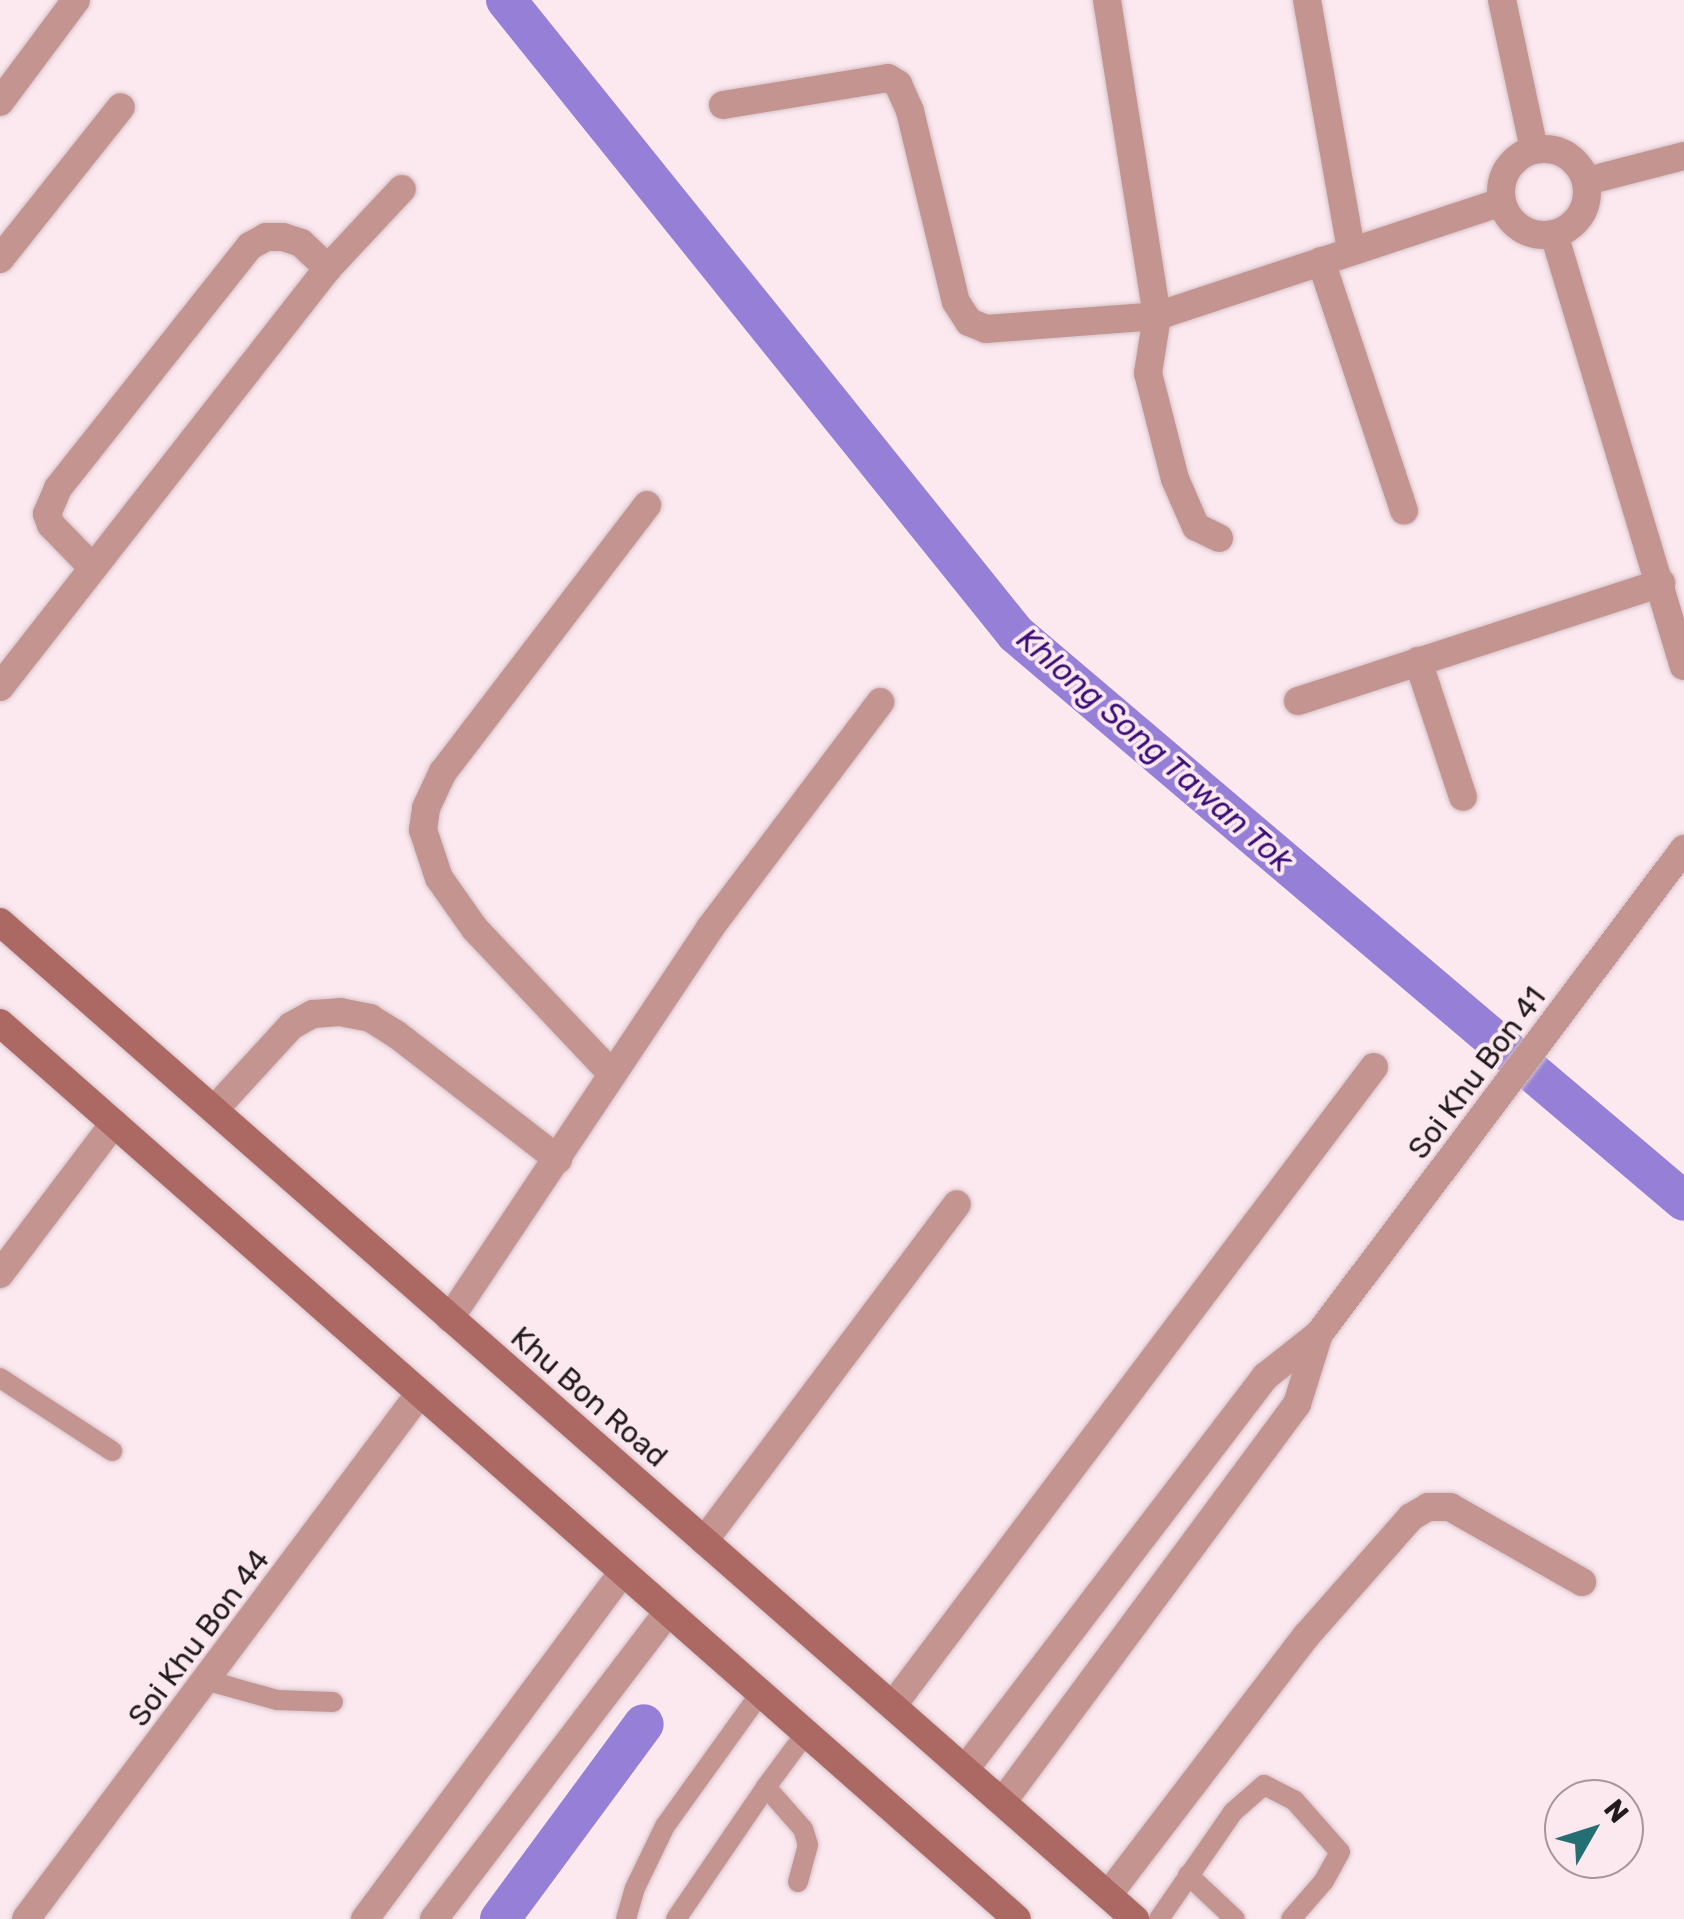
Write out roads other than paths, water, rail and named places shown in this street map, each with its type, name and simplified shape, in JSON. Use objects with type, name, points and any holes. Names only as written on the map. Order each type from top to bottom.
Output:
[{"type":"main road","name":"Khu Bon Road","points":[[0,922],[1135,1919]]},
{"type":"main road","points":[[0,1023],[806,1733],[1006,1916]]},
{"type":"street","points":[[0,102],[76,0]]},
{"type":"street","points":[[1106,0],[1157,316],[1148,373],[1175,479],[1196,527],[1219,538]]},
{"type":"street","points":[[1307,0],[1351,250]]},
{"type":"street","points":[[1502,0],[1534,149]]},
{"type":"street","points":[[723,104],[888,78],[898,84],[910,111],[956,302],[969,322],[986,329],[1157,316],[1502,202]]},
{"type":"street","points":[[0,259],[121,108]]},
{"type":"street","points":[[1550,148],[1567,154],[1587,181],[1582,214],[1554,234],[1521,229],[1502,202],[1507,168],[1534,149],[1550,148]]},
{"type":"street","points":[[1587,181],[1684,156]]},
{"type":"street","points":[[0,687],[328,268],[402,189]]},
{"type":"street","points":[[1554,234],[1684,666]]},
{"type":"street","points":[[94,568],[51,525],[47,514],[58,488],[250,246],[266,238],[283,237],[301,243],[328,268]]},
{"type":"street","points":[[1321,261],[1404,511]]},
{"type":"street","points":[[612,1074],[475,928],[438,878],[423,830],[426,808],[443,772],[647,506]]},
{"type":"street","points":[[1298,701],[1661,583]]},
{"type":"street","points":[[1418,661],[1463,798]]},
{"type":"street","points":[[450,1318],[710,928],[880,702]]},
{"type":"street","name":"Soi Khu Bon 41","points":[[966,1768],[1266,1376],[1319,1334],[1684,849]]},
{"type":"street","points":[[214,1110],[290,1026],[313,1014],[340,1012],[370,1018],[396,1034],[558,1159]]},
{"type":"street","points":[[893,1705],[1374,1067]]},
{"type":"street","points":[[0,1274],[114,1123]]},
{"type":"street","points":[[704,1541],[957,1204]]},
{"type":"street","name":"Soi Khu Bon 41","points":[[1004,1800],[1297,1404],[1319,1334]]},
{"type":"street","name":"Soi Khu Bon 44","points":[[26,1919],[209,1681],[420,1393]]},
{"type":"street","points":[[1108,1895],[1307,1635],[1412,1517],[1428,1507],[1450,1507],[1582,1582]]},
{"type":"street","points":[[364,1919],[622,1573]]},
{"type":"street","points":[[434,1919],[668,1612]]},
{"type":"lane","points":[[0,1378],[112,1450]]},
{"type":"lane","points":[[209,1681],[277,1700],[333,1702]]},
{"type":"lane","points":[[626,1919],[635,1888],[665,1826],[760,1694]]},
{"type":"lane","points":[[676,1919],[806,1733]]},
{"type":"lane","points":[[1160,1919],[1250,1793],[1264,1785],[1278,1788],[1340,1852],[1324,1881],[1290,1919]]},
{"type":"lane","points":[[766,1788],[803,1829],[808,1845],[798,1882]]},
{"type":"lane","points":[[1188,1875],[1235,1919]]},
{"type":"waterway","name":"Khlong Song Tawan Tok","points":[[506,0],[1016,634],[1684,1201]]},
{"type":"waterway","points":[[500,1919],[644,1724]]}]
